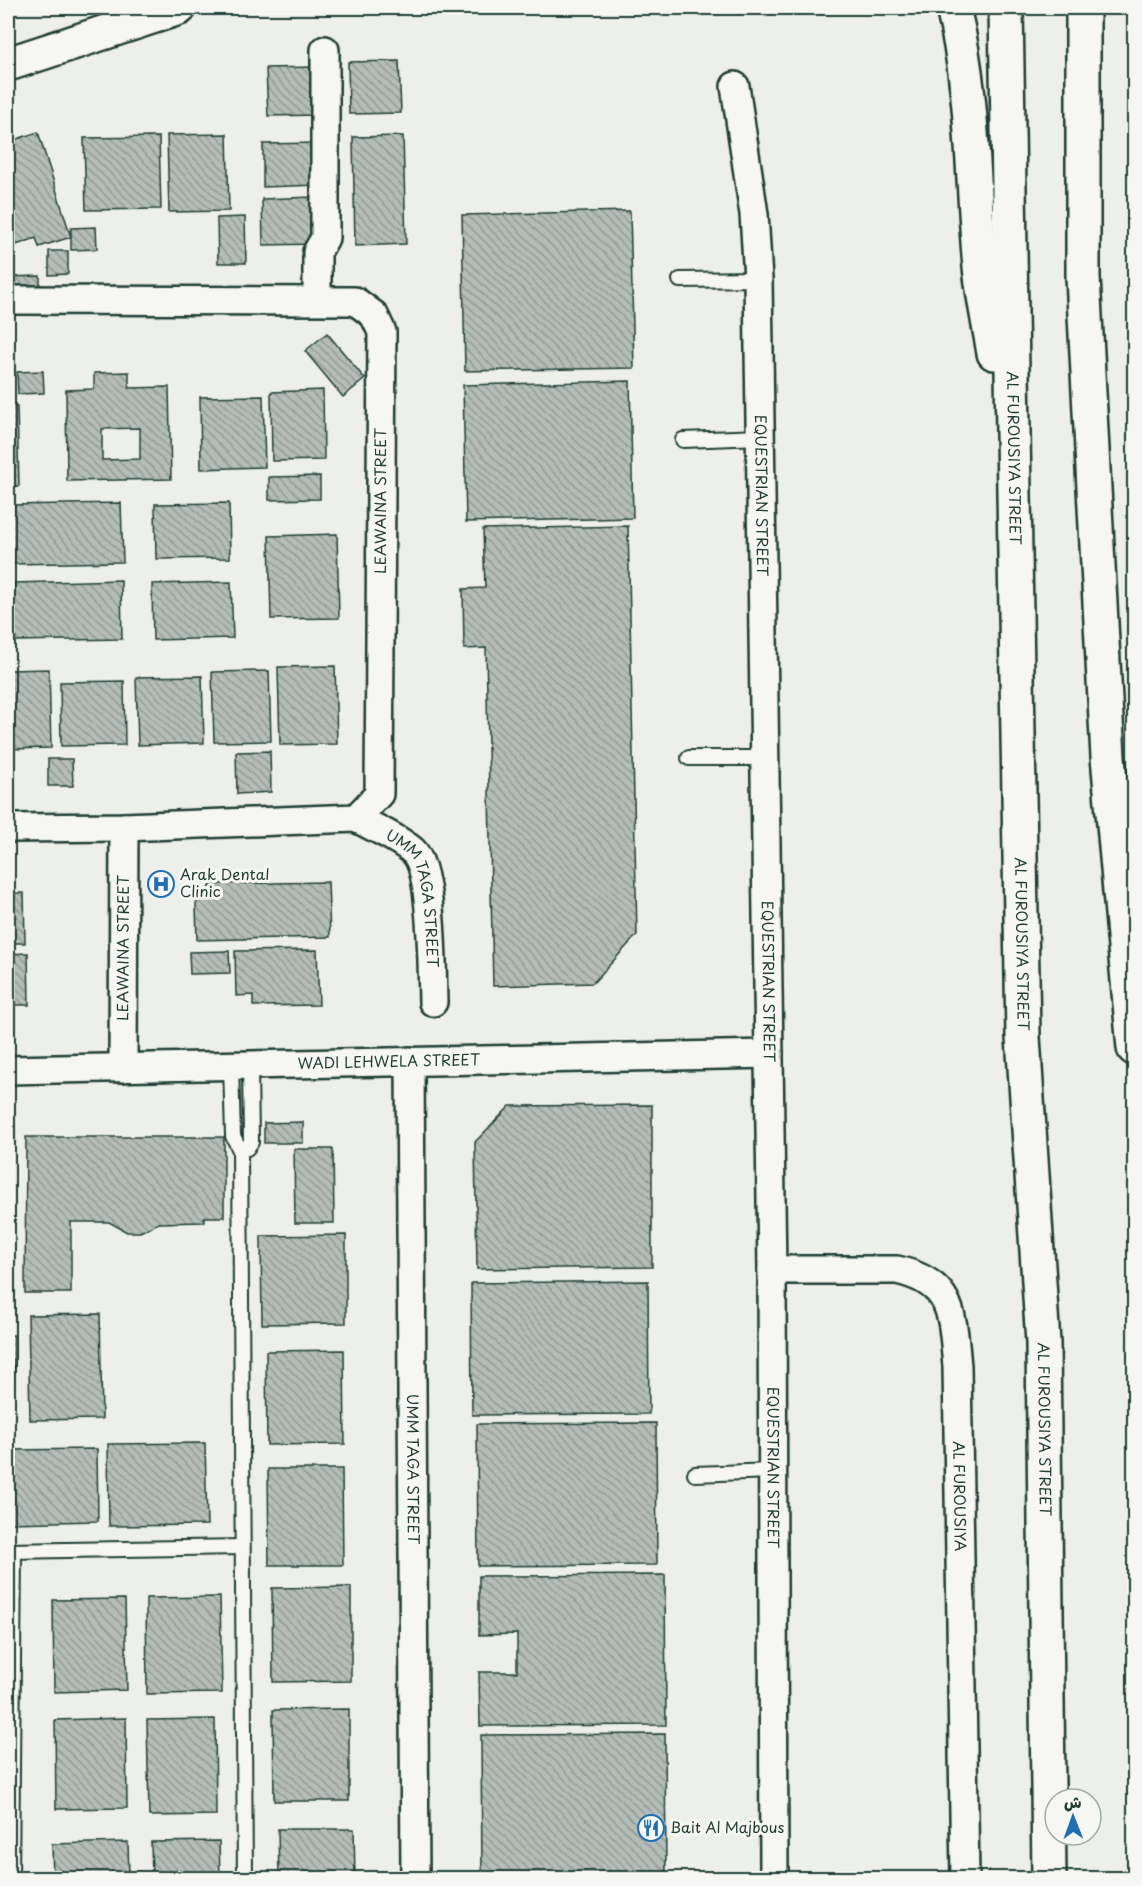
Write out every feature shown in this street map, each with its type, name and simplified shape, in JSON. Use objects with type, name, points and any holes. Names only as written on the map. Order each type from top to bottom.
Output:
[{"type":"main road","points":[[8,64],[179,8]]},
{"type":"main road","points":[[953,8],[958,28],[972,143],[980,269],[1012,464]]},
{"type":"main road","name":"AL FUROUSIYA STREET","points":[[1006,8],[1023,1037],[1043,1343],[1048,1787]]},
{"type":"main road","points":[[1083,8],[1083,277],[1108,757],[1134,1048]]},
{"type":"main road","points":[[1024,1878],[1043,1835]]},
{"type":"main road","name":"AL FUROUSIYA STREET","points":[[1048,1847],[1049,1878]]},
{"type":"street","points":[[325,50],[324,238],[333,251],[325,299]]},
{"type":"street","name":"EQUESTRIAN STREET","points":[[735,86],[754,214],[758,279],[770,1054],[774,1878]]},
{"type":"street","name":"LEAWAINA STREET","points":[[8,300],[325,299],[355,301],[374,315],[382,332],[379,794],[356,818]]},
{"type":"street","points":[[8,828],[124,827],[356,818]]},
{"type":"street","name":"UMM TAGA STREET","points":[[356,818],[414,852],[423,872],[429,903],[433,1002]]},
{"type":"street","name":"LEAWAINA STREET","points":[[123,1068],[124,827]]},
{"type":"street","name":"WADI LEHWELA STREET","points":[[8,1070],[770,1054]]},
{"type":"street","name":"UMM TAGA STREET","points":[[410,1061],[415,1878]]},
{"type":"street","name":"AL FUROUSIYA","points":[[772,1270],[897,1270],[917,1275],[933,1286],[949,1305],[957,1366],[965,1878]]},
{"type":"lane","points":[[680,280],[758,279]]},
{"type":"lane","points":[[683,441],[761,438]]},
{"type":"lane","points":[[689,758],[765,758]]},
{"type":"lane","points":[[241,1065],[233,1136],[240,1150],[244,1878]]},
{"type":"lane","points":[[695,1474],[773,1471]]},
{"type":"lane","points":[[11,1878],[11,1551],[242,1547]]},
{"type":"building","points":[[399,61],[401,113],[349,114],[348,62]]},
{"type":"building","points":[[316,67],[317,115],[268,116],[266,68]]},
{"type":"building","points":[[38,132],[71,237],[39,247],[36,238],[8,248],[8,142]]},
{"type":"building","points":[[227,134],[229,211],[169,212],[167,135]]},
{"type":"building","points":[[403,136],[406,244],[355,246],[353,137]]},
{"type":"building","points":[[159,137],[161,209],[86,210],[84,138]]},
{"type":"building","points":[[317,143],[318,185],[263,187],[263,144]]},
{"type":"building","points":[[314,197],[315,244],[263,245],[262,199]]},
{"type":"building","points":[[630,211],[634,368],[465,371],[462,215]]},
{"type":"building","points":[[245,217],[246,263],[218,263],[217,218]]},
{"type":"building","points":[[96,227],[97,249],[71,250],[71,228]]},
{"type":"building","points":[[49,251],[68,251],[68,274],[49,275]]},
{"type":"building","points":[[40,276],[40,295],[8,296],[8,277]]},
{"type":"building","points":[[327,333],[365,379],[343,397],[305,351]]},
{"type":"building","points":[[43,371],[44,393],[18,394],[17,372]]},
{"type":"building","points":[[129,372],[129,388],[169,387],[171,479],[67,481],[66,390],[94,389],[94,373]],"holes":[[[140,428],[140,459],[102,460],[102,429]]]},
{"type":"building","points":[[630,381],[633,518],[466,522],[463,385]]},
{"type":"building","points":[[323,390],[324,460],[272,461],[271,392]]},
{"type":"building","points":[[263,396],[265,467],[201,469],[200,397]]},
{"type":"building","points":[[8,406],[17,406],[19,486],[8,487]]},
{"type":"building","points":[[320,476],[320,499],[269,500],[269,477]]},
{"type":"building","points":[[121,503],[123,562],[11,564],[10,505]]},
{"type":"building","points":[[229,503],[230,558],[156,559],[155,504]]},
{"type":"building","points":[[628,526],[637,935],[593,983],[493,986],[486,648],[464,649],[463,589],[485,588],[483,529]]},
{"type":"building","points":[[337,534],[339,618],[271,619],[269,536]]},
{"type":"building","points":[[121,580],[122,639],[15,641],[14,583]]},
{"type":"building","points":[[231,582],[233,638],[153,640],[152,584]]},
{"type":"building","points":[[335,666],[337,744],[280,745],[278,667]]},
{"type":"building","points":[[49,669],[51,748],[8,749],[8,670]]},
{"type":"building","points":[[269,671],[271,741],[214,742],[212,672]]},
{"type":"building","points":[[202,676],[204,743],[138,745],[136,677]]},
{"type":"building","points":[[124,681],[125,745],[61,746],[60,682]]},
{"type":"building","points":[[270,751],[271,792],[237,794],[236,752]]},
{"type":"building","points":[[48,759],[72,759],[73,786],[48,786]]},
{"type":"building","points":[[328,882],[330,937],[197,940],[196,904],[212,884]]},
{"type":"building","points":[[8,893],[24,893],[25,943],[8,943]]},
{"type":"building","points":[[317,950],[319,1005],[253,1006],[253,995],[236,996],[235,951]]},
{"type":"building","points":[[229,951],[230,973],[190,974],[189,952]]},
{"type":"building","points":[[28,953],[29,1005],[8,1005],[8,954]]},
{"type":"building","points":[[652,1105],[652,1267],[477,1269],[475,1142],[510,1106]]},
{"type":"building","points":[[303,1122],[303,1143],[264,1143],[264,1123]]},
{"type":"building","points":[[26,1137],[224,1137],[224,1217],[204,1217],[204,1222],[159,1223],[140,1232],[127,1232],[109,1222],[71,1222],[71,1293],[25,1293]]},
{"type":"building","points":[[294,1149],[333,1149],[334,1223],[295,1223]]},
{"type":"building","points":[[346,1235],[346,1323],[262,1324],[261,1236]]},
{"type":"building","points":[[648,1281],[649,1414],[472,1415],[471,1283]]},
{"type":"building","points":[[100,1314],[102,1419],[30,1420],[28,1315]]},
{"type":"building","points":[[8,1335],[14,1335],[14,1384],[8,1384]]},
{"type":"building","points":[[344,1350],[345,1444],[267,1445],[266,1351]]},
{"type":"building","points":[[656,1423],[657,1565],[478,1566],[477,1424]]},
{"type":"building","points":[[205,1443],[207,1525],[109,1526],[108,1444]]},
{"type":"building","points":[[97,1449],[98,1521],[8,1523],[8,1450]]},
{"type":"building","points":[[268,1469],[342,1469],[343,1565],[269,1565]]},
{"type":"building","points":[[665,1575],[666,1725],[480,1726],[479,1672],[517,1672],[517,1634],[479,1635],[479,1576]]},
{"type":"building","points":[[351,1587],[351,1681],[273,1682],[272,1588]]},
{"type":"building","points":[[220,1597],[222,1693],[147,1694],[146,1598]]},
{"type":"building","points":[[125,1599],[127,1690],[54,1692],[53,1600]]},
{"type":"building","points":[[349,1709],[349,1801],[274,1801],[273,1710]]},
{"type":"building","points":[[126,1718],[127,1808],[56,1809],[55,1720]]},
{"type":"building","points":[[215,1719],[216,1815],[149,1816],[147,1720]]},
{"type":"building","points":[[665,1734],[666,1878],[482,1878],[481,1735]]},
{"type":"building","points":[[278,1829],[354,1829],[355,1878],[279,1878]]},
{"type":"building","points":[[219,1841],[220,1878],[152,1878],[151,1842]]},
{"type":"building","points":[[128,1842],[129,1878],[53,1878],[52,1844]]},
{"type":"place","name":"Arak Dental Clinic","points":[[161,884]]},
{"type":"place","name":"Bait Al Majbous","points":[[651,1828]]}]
